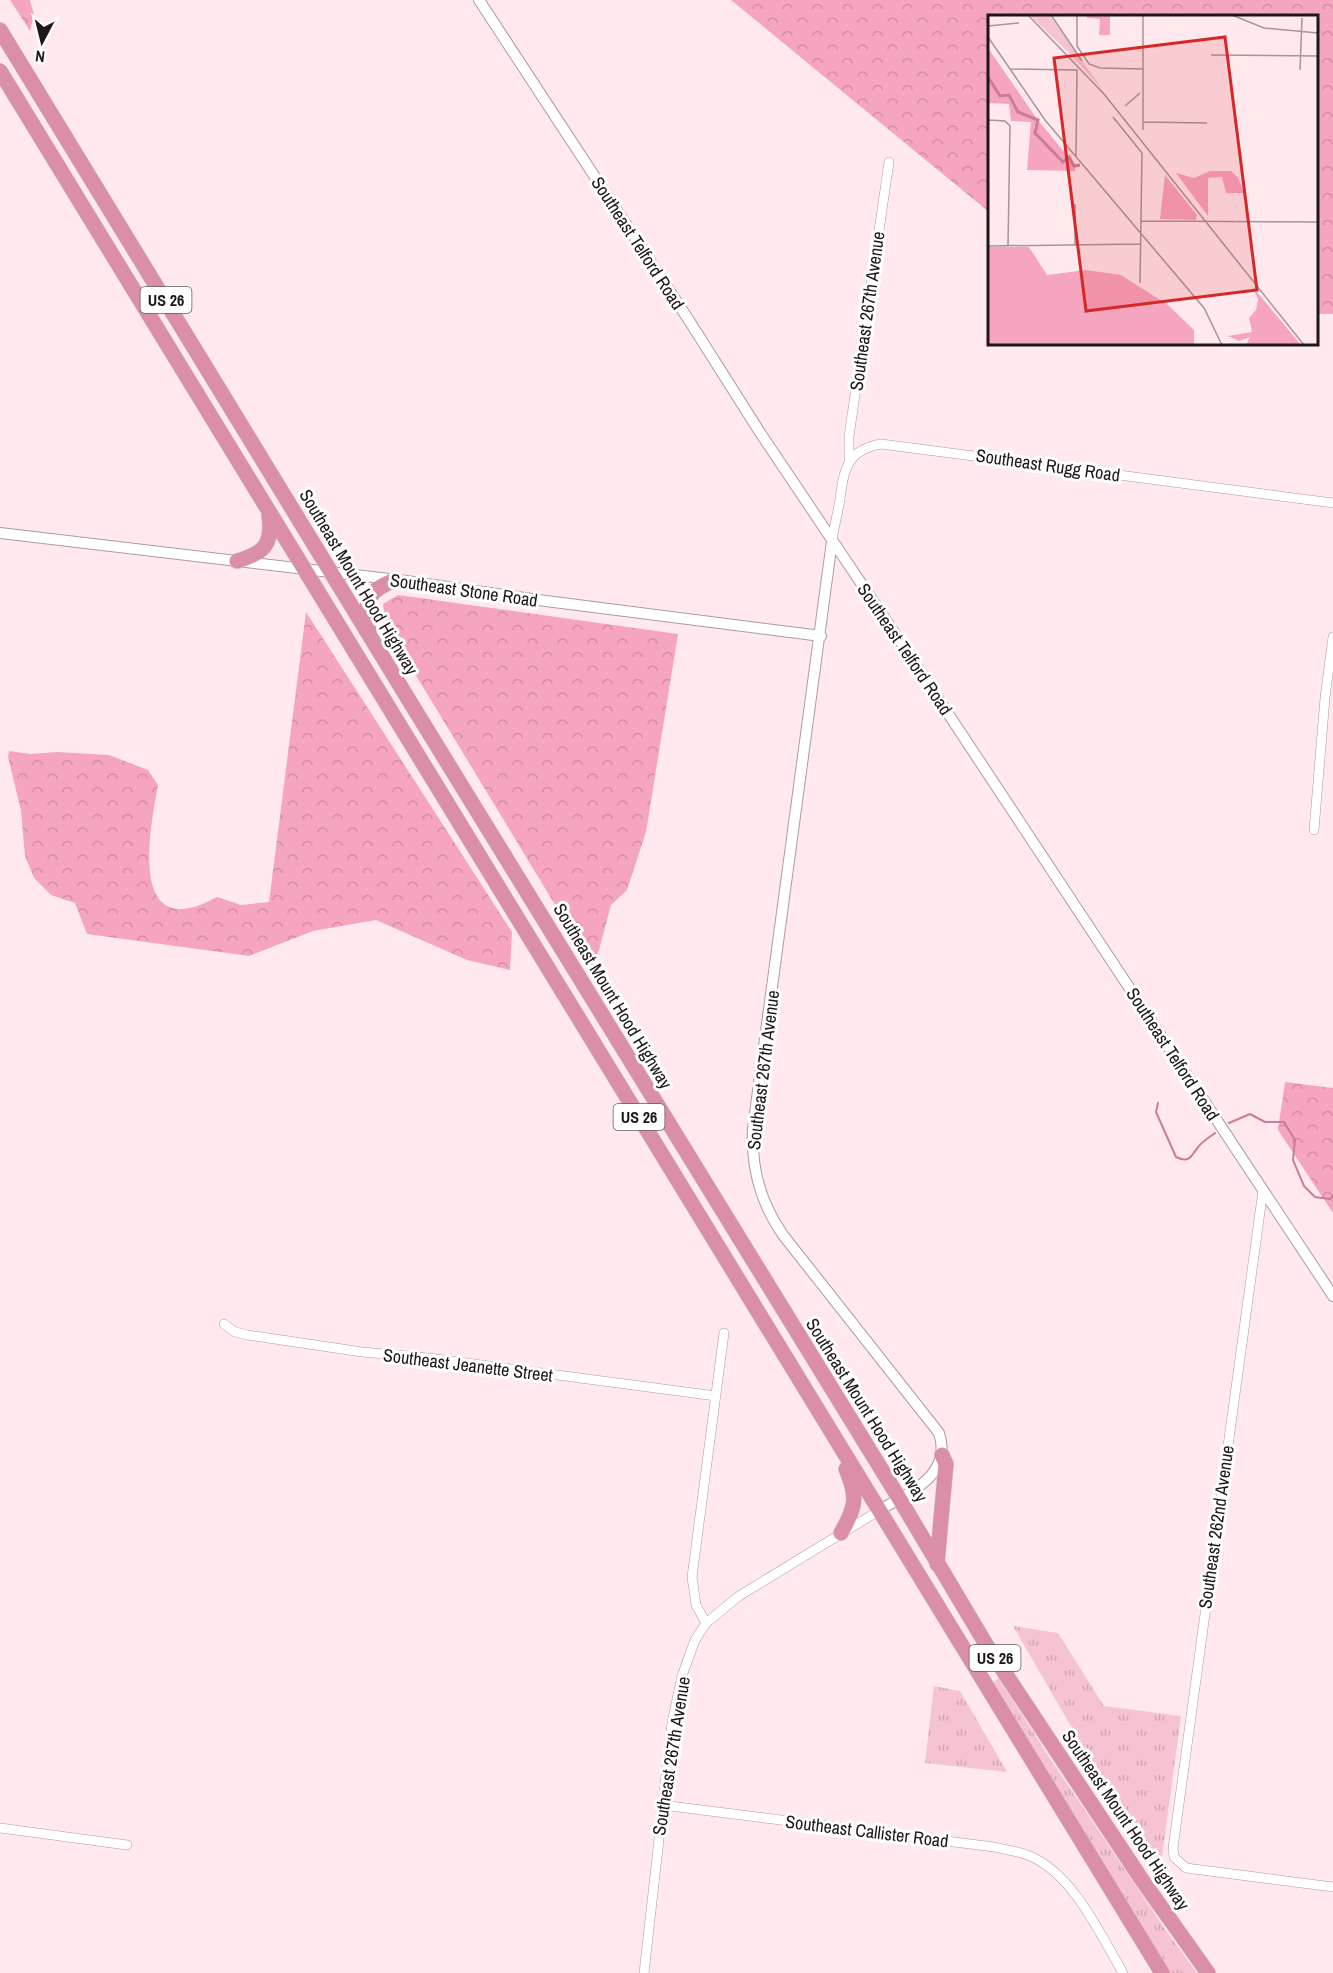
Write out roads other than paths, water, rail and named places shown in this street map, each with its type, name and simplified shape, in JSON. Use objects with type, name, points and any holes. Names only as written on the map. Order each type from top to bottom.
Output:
[{"type":"highway","name":"Southeast Mount Hood Highway","points":[[0,30],[317,570],[786,1359],[1162,1973]]},
{"type":"highway","name":"Southeast Mount Hood Highway","points":[[0,71],[269,512],[369,636],[899,1498],[987,1646],[1155,1899],[1208,1973]]},
{"type":"highway","points":[[210,416],[230,432],[250,458],[375,669],[397,697],[415,710]]},
{"type":"highway","points":[[237,561],[258,554],[267,544],[271,529],[269,512]]},
{"type":"highway","points":[[369,636],[367,609],[369,597],[377,587],[395,580]]},
{"type":"highway","points":[[786,1359],[826,1396],[882,1490],[899,1498]]},
{"type":"highway","points":[[831,1433],[855,1496],[853,1512],[841,1533]]},
{"type":"highway","points":[[937,1564],[946,1464],[942,1455]]},
{"type":"highway","points":[[880,1510],[896,1519],[948,1605],[987,1646]]},
{"type":"street","name":"Southeast Telford Road","points":[[479,0],[761,434],[916,664],[1333,1296]]},
{"type":"street","name":"Southeast 267th Avenue","points":[[849,460],[849,436],[888,162]]},
{"type":"street","name":"Southeast Rugg Road","points":[[849,460],[863,449],[890,444],[1333,503]]},
{"type":"street","points":[[832,541],[842,482],[849,460]]},
{"type":"street","name":"Southeast Stone Road","points":[[0,533],[317,570],[546,602],[820,636]]},
{"type":"street","name":"Southeast 267th Avenue","points":[[832,541],[753,1128],[754,1168],[766,1207],[780,1232],[931,1420],[939,1433],[942,1455]]},
{"type":"street","points":[[1314,830],[1324,705],[1333,637]]},
{"type":"street","name":"Southeast 262nd Avenue","points":[[1263,1190],[1173,1848],[1174,1857],[1185,1868],[1333,1887]]},
{"type":"street","name":"Southeast Jeanette Street","points":[[224,1324],[235,1332],[248,1335],[362,1352],[439,1359],[716,1396]]},
{"type":"street","points":[[724,1333],[692,1577],[696,1605],[706,1623],[739,1596],[928,1479],[939,1465],[942,1455]]},
{"type":"street","name":"Southeast 267th Avenue","points":[[644,1973],[662,1805],[678,1691],[688,1657],[706,1623]]},
{"type":"street","name":"Southeast Callister Road","points":[[662,1805],[994,1847],[1030,1856],[1049,1867],[1073,1890],[1123,1973]]},
{"type":"street","points":[[0,1828],[127,1845]]},
{"type":"waterway","points":[[1158,1103],[1156,1112],[1176,1157],[1188,1159],[1215,1133]]},
{"type":"waterway","points":[[1229,1123],[1250,1114],[1265,1122],[1284,1122],[1295,1140],[1293,1160],[1304,1186],[1315,1197],[1330,1199],[1333,1196]]}]
